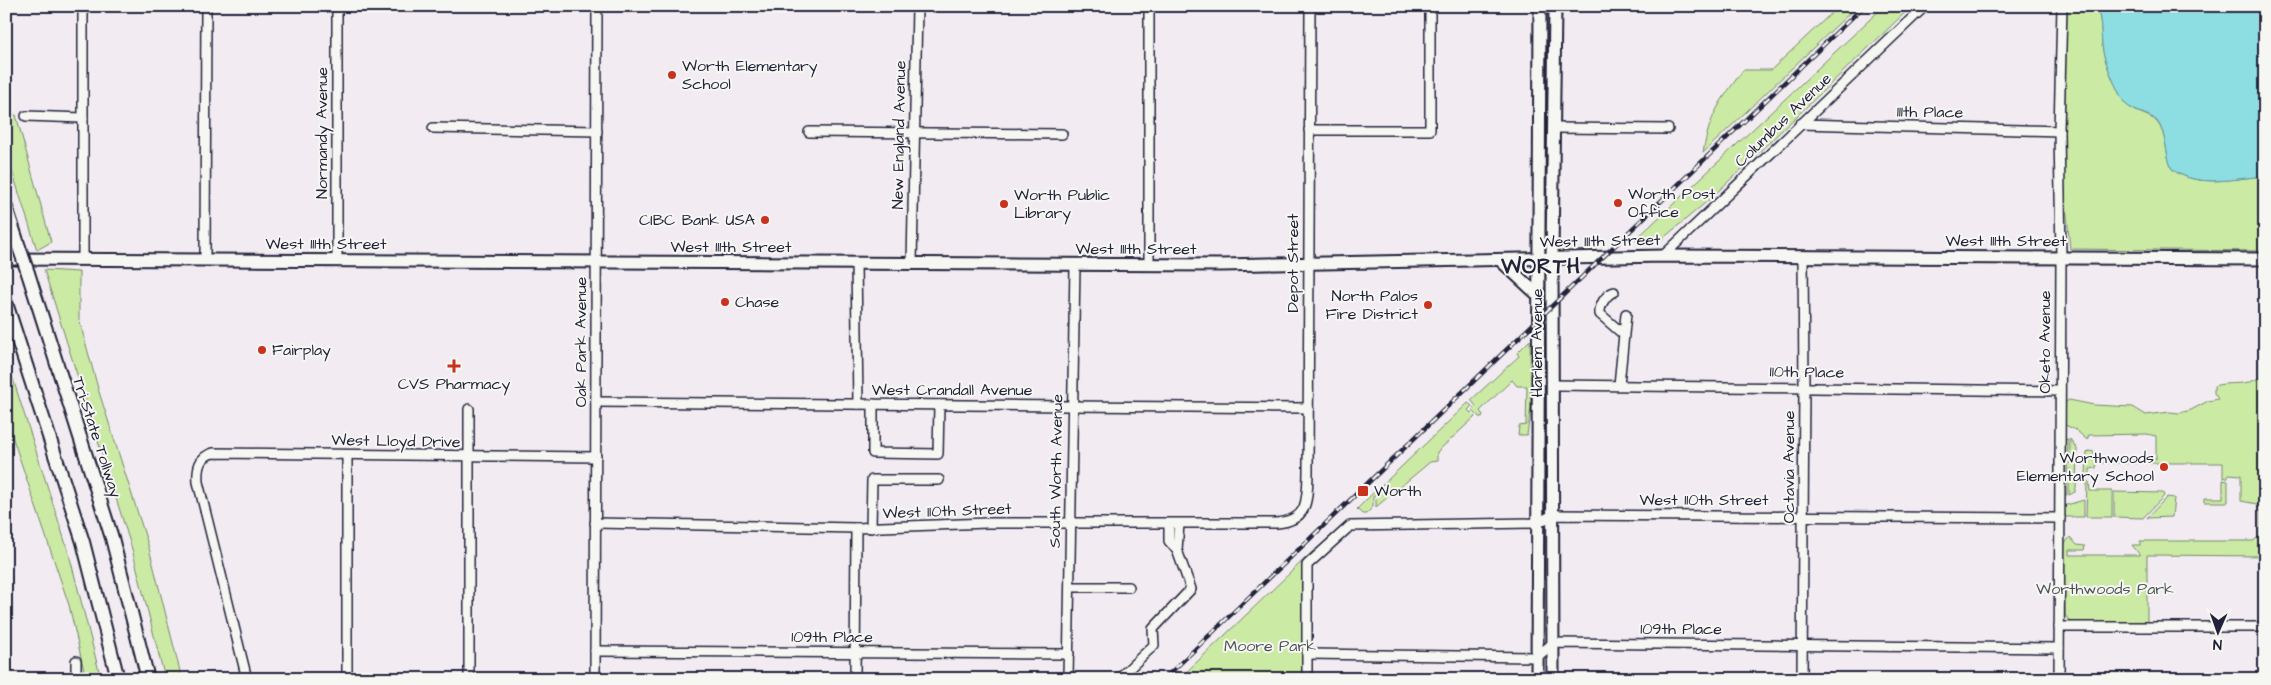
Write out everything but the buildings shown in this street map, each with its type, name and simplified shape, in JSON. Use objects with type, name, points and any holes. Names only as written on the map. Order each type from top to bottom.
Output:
[{"type":"highway","name":"Tri-State Tollway","points":[[6,207],[112,538],[148,679]]},
{"type":"highway","points":[[6,303],[83,542],[118,679]]},
{"type":"main road","name":"Harlem Avenue","points":[[1537,679],[1540,6]]},
{"type":"main road","name":"Harlem Avenue","points":[[1552,679],[1552,259],[1556,6]]},
{"type":"main road","points":[[1539,127],[1554,128]]},
{"type":"main road","name":"West 111th Street","points":[[6,259],[1075,265],[1308,265],[1663,256],[2265,259]]},
{"type":"main road","points":[[1500,260],[1538,295]]},
{"type":"street","points":[[83,6],[83,259]]},
{"type":"street","points":[[205,259],[206,6]]},
{"type":"street","name":"Normandy Avenue","points":[[337,6],[337,260]]},
{"type":"street","name":"Oak Park Avenue","points":[[595,679],[597,6]]},
{"type":"street","name":"New England Avenue","points":[[912,264],[917,6]]},
{"type":"street","points":[[1149,6],[1149,265]]},
{"type":"street","name":"Depot Street","points":[[1298,516],[1307,502],[1310,6]]},
{"type":"street","points":[[1308,130],[1430,130],[1430,6]]},
{"type":"street","name":"Columbus Avenue","points":[[1663,256],[1926,6]]},
{"type":"street","name":"Oketo Avenue","points":[[2059,679],[2061,258],[2059,131],[2062,6]]},
{"type":"street","points":[[26,116],[83,118]]},
{"type":"street","name":"111th Place","points":[[1800,124],[2059,131]]},
{"type":"street","points":[[433,128],[597,131]]},
{"type":"street","points":[[1554,128],[1668,129]]},
{"type":"street","points":[[809,132],[1062,134]]},
{"type":"street","name":"Octavia Avenue","points":[[1802,679],[1804,516],[1803,256]]},
{"type":"street","points":[[856,263],[858,404]]},
{"type":"street","name":"South Worth Avenue","points":[[1068,679],[1075,265]]},
{"type":"street","points":[[1614,292],[1608,296],[1600,309],[1600,314],[1623,334]]},
{"type":"street","points":[[1619,385],[1626,314]]},
{"type":"street","name":"110th Place","points":[[1553,385],[2060,391]]},
{"type":"street","name":"West Crandall Avenue","points":[[596,402],[1308,408]]},
{"type":"street","points":[[873,404],[873,453],[938,454],[939,405]]},
{"type":"street","points":[[469,409],[469,679]]},
{"type":"street","name":"West Lloyd Drive","points":[[247,679],[198,482],[197,472],[200,462],[206,455],[213,453],[596,457]]},
{"type":"street","points":[[347,455],[347,679]]},
{"type":"street","points":[[871,528],[872,480],[939,480]]},
{"type":"street","name":"West 110th Street","points":[[1307,654],[1307,565],[1350,526],[1538,523],[1553,515],[2060,518]]},
{"type":"street","name":"West 110th Street","points":[[595,523],[871,528],[977,524],[1277,523],[1291,521],[1298,516]]},
{"type":"street","points":[[1118,679],[1154,645],[1153,628],[1191,589],[1177,550],[1169,541],[1169,524]]},
{"type":"street","points":[[1177,550],[1180,524]]},
{"type":"street","points":[[855,679],[856,528]]},
{"type":"street","points":[[1070,587],[1129,587]]},
{"type":"street","points":[[2059,627],[2265,627]]},
{"type":"street","points":[[1307,679],[1307,654],[1537,657],[1553,643]]},
{"type":"street","name":"109th Place","points":[[1553,643],[2059,648]]},
{"type":"street","name":"109th Place","points":[[595,651],[1069,654]]},
{"type":"street","points":[[76,661],[76,679]]},
{"type":"green space","points":[[1839,6],[1857,6],[1703,153],[1709,128],[1717,108],[1743,70],[1771,70]]},
{"type":"green space","points":[[1884,6],[1912,6],[1710,199],[1661,240],[1635,240]]},
{"type":"green space","points":[[2067,6],[2096,6],[2100,19],[2103,53],[2117,90],[2125,104],[2157,122],[2163,132],[2172,169],[2193,179],[2205,181],[2265,176],[2265,251],[2070,249],[2063,171]]},
{"type":"green space","points":[[6,96],[12,115],[16,115],[51,242],[37,250],[6,152]]},
{"type":"green space","name":"Worthwoods Park","points":[[2262,268],[2265,268],[2265,556],[2147,555],[2147,624],[2070,622],[2065,615],[2064,545],[2070,537],[2077,545],[2085,546],[2084,550],[2069,550],[2069,555],[2140,555],[2132,545],[2140,545],[2140,541],[2253,541],[2260,536],[2260,508],[2257,504],[2241,501],[2241,475],[2228,474],[2228,477],[2223,478],[2223,463],[2097,463],[2096,468],[2090,469],[2090,477],[2086,475],[2087,453],[2089,451],[2094,452],[2094,459],[2156,459],[2156,436],[2147,434],[2089,435],[2087,440],[2076,430],[2065,425],[2065,402],[2069,400],[2094,405],[2133,407],[2146,415],[2170,412],[2179,413],[2218,399],[2214,393],[2214,386],[2244,383],[2260,377]]},
{"type":"green space","points":[[44,270],[79,272],[79,319],[99,392],[149,548],[182,679],[165,679],[132,549]]},
{"type":"green space","points":[[1530,340],[1531,407],[1527,435],[1518,435],[1519,426],[1526,425],[1527,386],[1517,386],[1512,380],[1480,411],[1483,415],[1482,417],[1479,417],[1472,410],[1476,406],[1471,400],[1519,356],[1517,353]]},
{"type":"green space","points":[[6,357],[69,554],[101,679],[86,679],[69,605],[6,418]]},
{"type":"green space","points":[[1468,403],[1472,406],[1468,410],[1475,417],[1437,452],[1437,461],[1430,462],[1376,507],[1376,498],[1380,494],[1376,491]]},
{"type":"green space","points":[[2068,439],[2067,495],[2064,495],[2063,441]]},
{"type":"green space","points":[[2070,439],[2077,449],[2076,487],[2075,492],[2069,495]]},
{"type":"green space","points":[[2223,480],[2228,481],[2228,502],[2204,502],[2204,498],[2223,498]]},
{"type":"green space","points":[[2087,481],[2089,482],[2090,491],[2112,491],[2112,517],[2086,517]]},
{"type":"green space","points":[[1374,492],[1376,495],[1373,497],[1373,507],[1366,514],[1362,514],[1357,509]]},
{"type":"green space","points":[[2114,492],[2163,493],[2164,496],[2143,518],[2114,517]]},
{"type":"green space","points":[[2167,497],[2174,498],[2172,517],[2147,518]]},
{"type":"green space","points":[[2084,500],[2084,517],[2062,517],[2063,506]]},
{"type":"green space","name":"Moore Park","points":[[1313,551],[1307,559],[1302,574],[1302,679],[1179,679]]},
{"type":"water","points":[[2096,6],[2265,6],[2265,176],[2205,181],[2182,175],[2172,169],[2163,132],[2157,121],[2125,104],[2117,90],[2103,53],[2100,19]]},
{"type":"railway","points":[[1164,679],[1864,6]]},
{"type":"place","name":"Worth Elementary School","points":[[672,75]]},
{"type":"place","name":"Worth Post Office","points":[[1618,203]]},
{"type":"place","name":"Worth Public Library","points":[[1004,204]]},
{"type":"place","name":"CIBC Bank USA","points":[[765,220]]},
{"type":"place","name":"Chase","points":[[725,302]]},
{"type":"place","name":"North Palos Fire District","points":[[1428,305]]},
{"type":"place","name":"Fairplay","points":[[262,350]]},
{"type":"place","name":"CVS Pharmacy","points":[[454,366]]},
{"type":"place","name":"Worthwoods Elementary School","points":[[2164,467]]},
{"type":"place","name":"Worth","points":[[1363,491]]},
{"type":"district","name":"WORTH","points":[[1541,266]]}]
